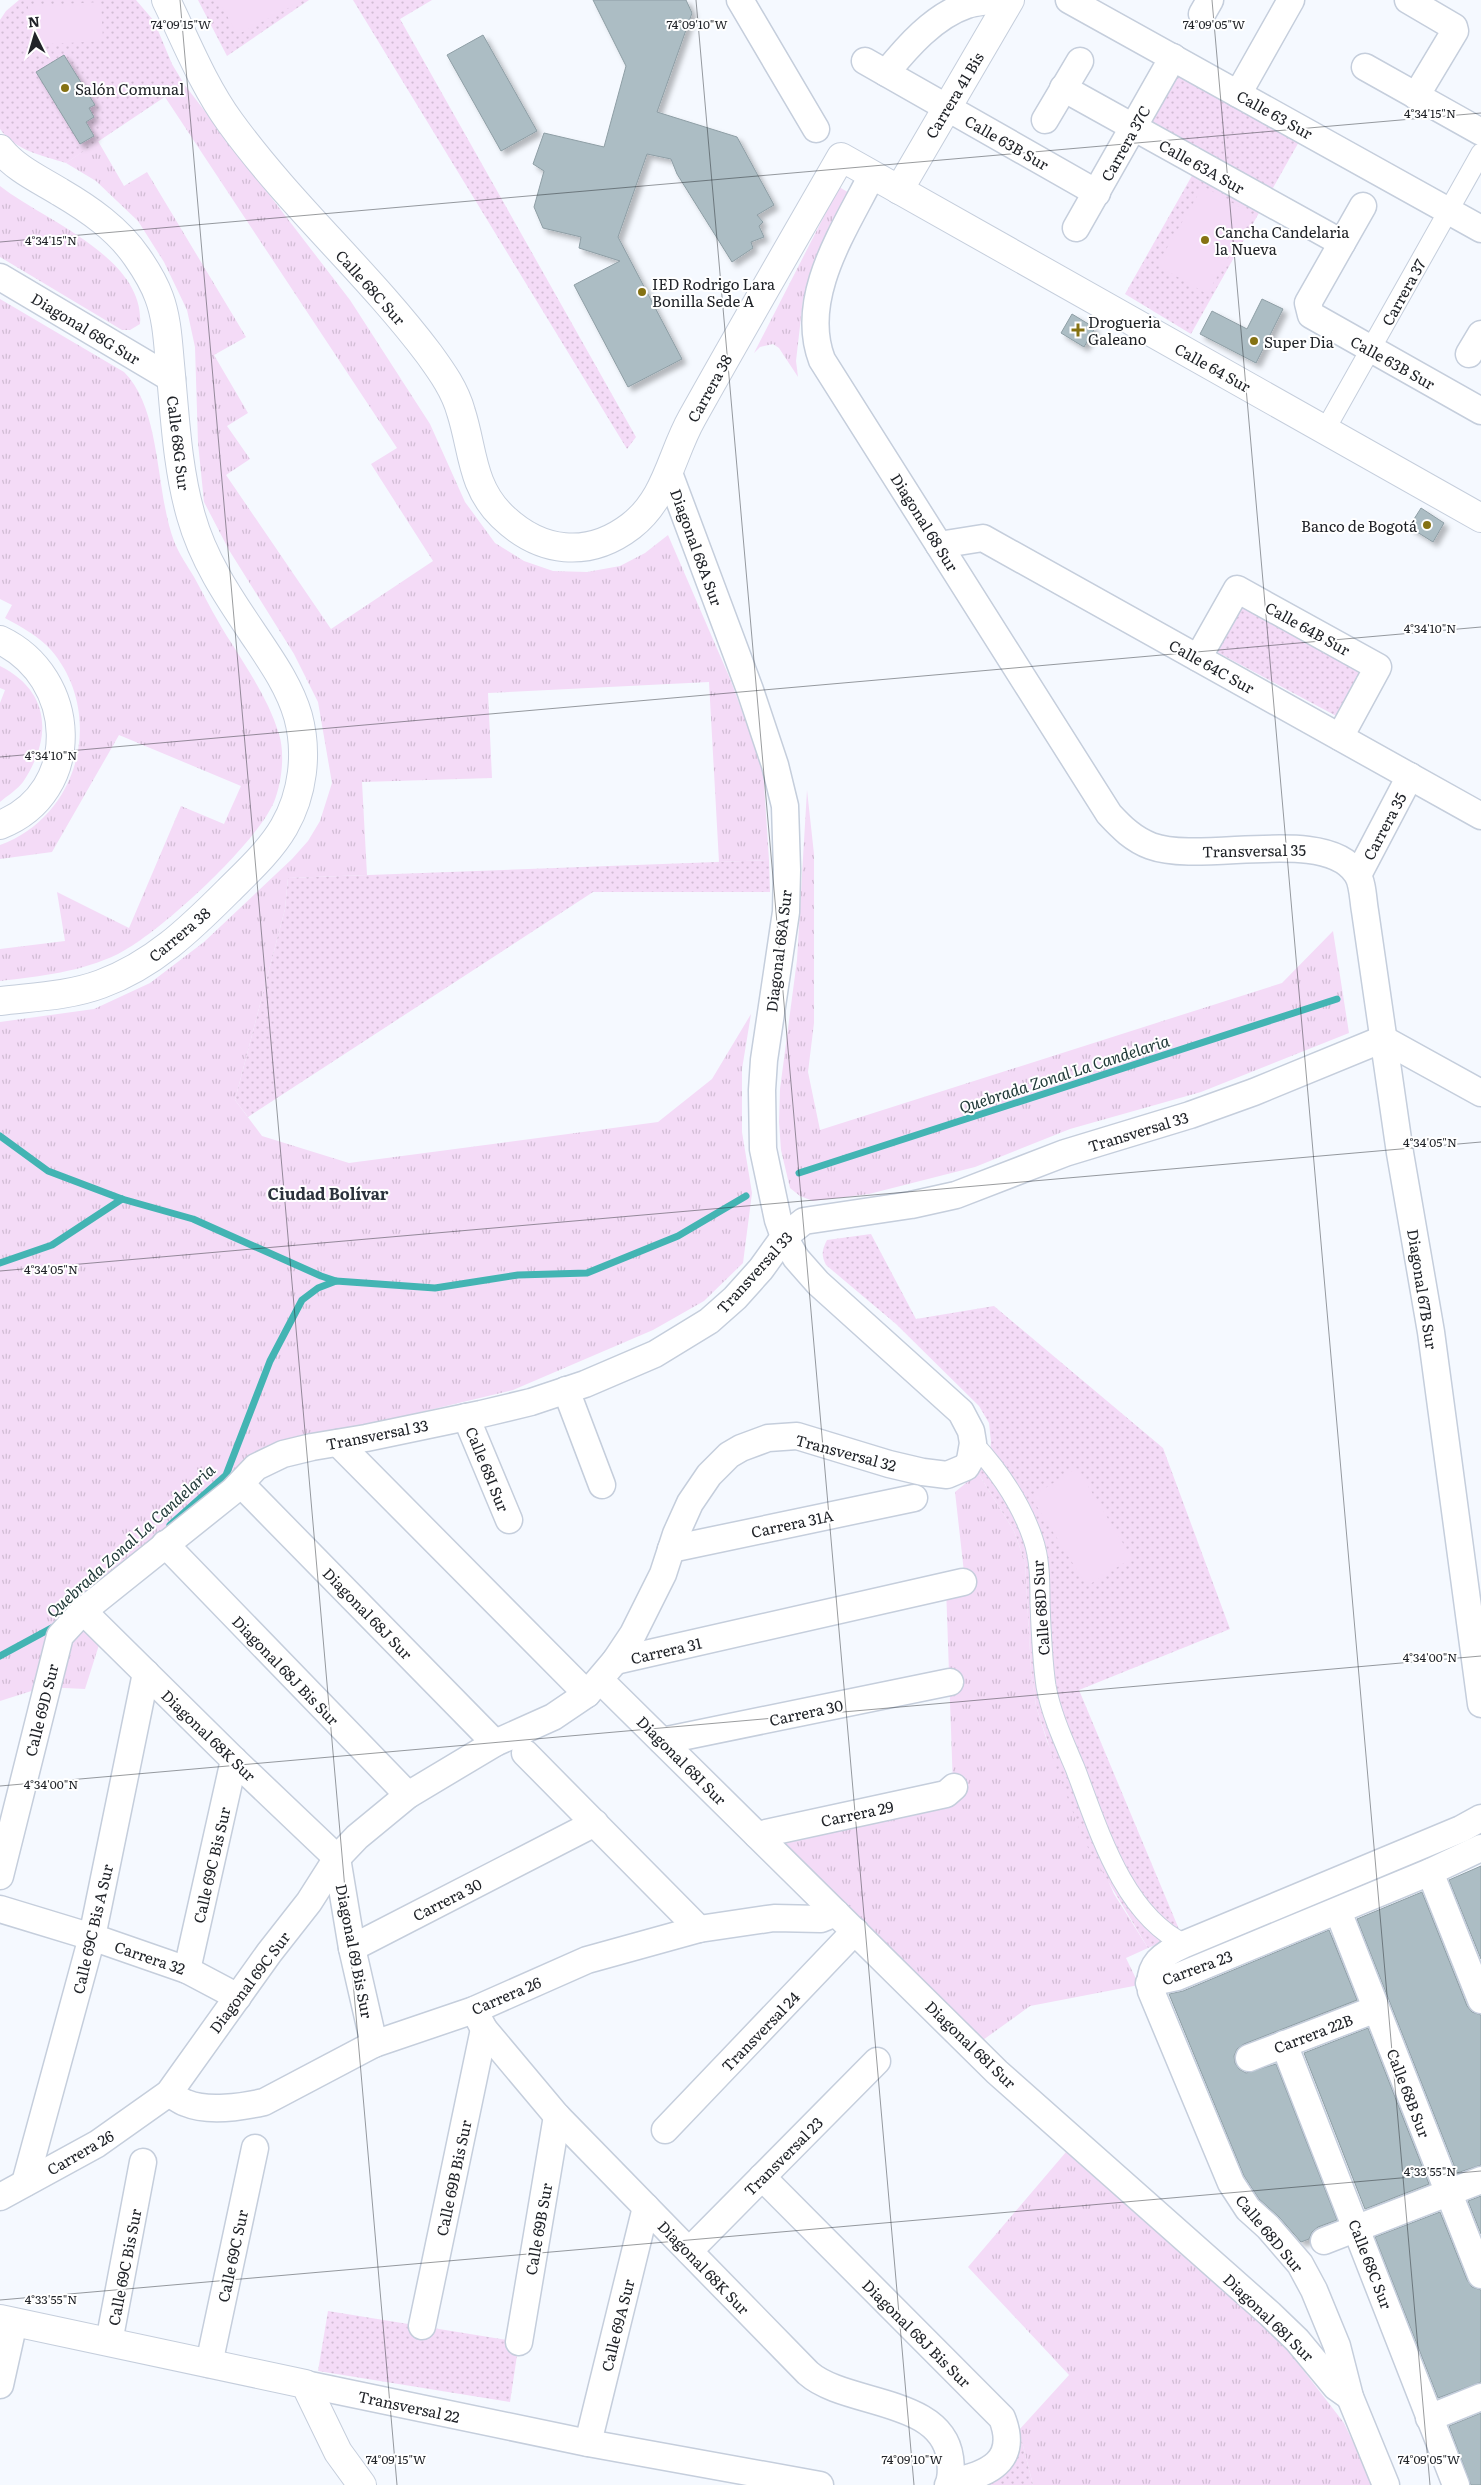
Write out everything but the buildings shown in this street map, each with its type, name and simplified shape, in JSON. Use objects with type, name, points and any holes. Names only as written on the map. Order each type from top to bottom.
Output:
[{"type":"street","name":"Calle 68C Sur","points":[[151,0],[186,43]]},
{"type":"street","name":"Calle 68C Sur","points":[[166,0],[216,100],[247,144],[400,318],[444,375],[455,394],[472,464],[484,494],[505,519],[532,538]]},
{"type":"street","points":[[740,0],[816,129]]},
{"type":"street","name":"Calle 63B Sur","points":[[994,0],[967,5],[949,13],[908,47],[876,67],[1097,193]]},
{"type":"street","name":"Carrera 41 Bis","points":[[898,190],[1010,0]]},
{"type":"street","name":"Calle 63 Sur","points":[[1070,0],[1481,229]]},
{"type":"street","points":[[1238,94],[1291,0]]},
{"type":"street","points":[[1408,0],[1454,29],[1416,96]]},
{"type":"street","name":"Carrera 37C","points":[[1076,228],[1173,57]]},
{"type":"street","points":[[1045,120],[1080,61]]},
{"type":"street","points":[[1365,67],[1481,132]]},
{"type":"street","name":"Calle 63A Sur","points":[[1063,88],[1342,243]]},
{"type":"street","name":"Calle 68G Sur","points":[[0,149],[16,166],[105,222],[135,254],[150,277],[160,300],[172,379],[182,483],[194,526],[208,562],[285,682],[298,717],[301,735],[301,784]]},
{"type":"street","name":"Carrera 37","points":[[1325,430],[1481,153]]},
{"type":"street","name":"Carrera 38","points":[[532,538],[547,544],[565,547],[582,548],[601,544],[620,534],[645,514],[663,488],[690,421],[841,157]]},
{"type":"street","name":"Calle 64 Sur","points":[[841,157],[1481,518]]},
{"type":"street","name":"Diagonal 68 Sur","points":[[872,175],[843,231],[818,301],[816,319],[818,349],[822,360],[1109,814],[1130,835],[1143,843]]},
{"type":"street","points":[[1342,243],[1363,206]]},
{"type":"street","name":"Calle 63B Sur","points":[[1342,243],[1308,303],[1311,315],[1481,411]]},
{"type":"street","name":"Diagonal 68G Sur","points":[[0,277],[172,379]]},
{"type":"street","name":"Diagonal 68A Sur","points":[[669,473],[750,690],[775,765],[785,806],[786,912],[764,1060],[762,1090],[764,1149],[768,1178],[773,1207],[784,1237]]},
{"type":"street","name":"Calle 64C Sur","points":[[938,545],[982,538],[1481,816]]},
{"type":"street","name":"Calle 64B Sur","points":[[1198,658],[1237,589],[1378,667],[1340,737]]},
{"type":"street","points":[[0,640],[28,660],[45,680],[55,696],[59,710],[62,743],[59,758],[49,782],[24,812],[0,825]]},
{"type":"street","name":"Carrera 35","points":[[1358,875],[1410,776]]},
{"type":"street","name":"Carrera 38","points":[[0,1001],[87,989],[120,976],[157,955],[188,930],[264,854],[284,826],[301,784]]},
{"type":"street","name":"Transversal 35","points":[[1143,843],[1164,849],[1201,851],[1310,849],[1338,857],[1358,875]]},
{"type":"street","name":"Diagonal 67B Sur","points":[[1358,875],[1365,911],[1382,1039],[1431,1332],[1481,1704]]},
{"type":"street","points":[[1382,1039],[1481,1093]]},
{"type":"street","name":"Transversal 33","points":[[83,1611],[241,1484],[256,1467],[283,1454],[530,1402],[641,1361],[677,1342],[709,1320],[741,1291],[784,1237],[804,1221],[911,1205],[956,1195],[1065,1153],[1190,1116],[1254,1092],[1382,1039]]},
{"type":"street","name":"Calle 68D Sur","points":[[784,1237],[796,1258],[818,1283],[955,1406],[967,1420],[973,1443],[1010,1492],[1034,1540],[1039,1571],[1042,1640],[1047,1689],[1056,1721],[1095,1821],[1124,1885],[1169,1936],[1185,1944]]},
{"type":"street","points":[[566,1390],[602,1485]]},
{"type":"street","name":"Calle 68I Sur","points":[[466,1417],[509,1520]]},
{"type":"street","name":"Transversal 32","points":[[601,1678],[647,1607],[663,1574],[690,1503],[709,1475],[729,1455],[754,1442],[768,1438],[797,1436],[889,1464],[923,1472],[947,1475],[966,1467],[970,1460],[973,1443]]},
{"type":"street","name":"Diagonal 68I Sur","points":[[338,1443],[601,1678],[662,1741],[997,2072],[1270,2314],[1297,2340],[1336,2387],[1350,2397]]},
{"type":"street","name":"Diagonal 68J Sur","points":[[241,1484],[495,1743]]},
{"type":"street","name":"Carrera 31A","points":[[671,1550],[914,1498]]},
{"type":"street","name":"Diagonal 68J Bis Sur","points":[[164,1544],[408,1796]]},
{"type":"street","name":"Carrera 31","points":[[337,1858],[357,1837],[408,1796],[495,1743],[553,1716],[601,1678],[964,1582]]},
{"type":"street","name":"Diagonal 68K Sur","points":[[83,1611],[234,1760],[337,1858]]},
{"type":"street","name":"Calle 69D Sur","points":[[0,1876],[60,1636],[83,1611]]},
{"type":"street","name":"Calle 69C Bis A Sur","points":[[25,2183],[92,1937],[146,1672]]},
{"type":"street","name":"Carrera 30","points":[[662,1741],[950,1682]]},
{"type":"street","points":[[525,1753],[699,1929]]},
{"type":"street","name":"Calle 69C Bis Sur","points":[[187,1970],[234,1760]]},
{"type":"street","name":"Carrera 29","points":[[757,1835],[946,1794],[954,1787]]},
{"type":"street","name":"Carrera 23","points":[[1481,1818],[1461,1829],[1185,1944],[1156,1962],[1152,1968],[1150,1983],[1177,1977],[1430,1872],[1481,1848]]},
{"type":"street","name":"Carrera 30","points":[[352,1948],[595,1823]]},
{"type":"street","name":"Diagonal 69 Bis Sur","points":[[337,1858],[352,1948],[374,2044]]},
{"type":"street","name":"Diagonal 69C Sur","points":[[171,2099],[238,1998],[309,1902],[337,1858]]},
{"type":"street","points":[[1430,1872],[1481,2000]]},
{"type":"street","name":"Carrera 32","points":[[0,1910],[92,1937],[187,1970],[238,1998]]},
{"type":"street","name":"Calle 68B Sur","points":[[1338,1910],[1481,2276]]},
{"type":"street","name":"Carrera 26","points":[[0,2197],[97,2144],[171,2099],[232,2107],[264,2102],[374,2044],[479,2020],[587,1960],[699,1929],[774,1918],[821,1919],[836,1913]]},
{"type":"street","name":"Transversal 24","points":[[664,2130],[855,1931]]},
{"type":"street","name":"Calle 68D Sur","points":[[1150,1983],[1150,1991],[1231,2183],[1248,2209],[1268,2227],[1300,2264],[1328,2322],[1350,2397],[1386,2485]]},
{"type":"street","name":"Carrera 22B","points":[[1249,2058],[1376,2009]]},
{"type":"street","name":"Diagonal 68K Sur","points":[[479,2020],[557,2116],[814,2379],[833,2387],[897,2407],[939,2432],[947,2444],[950,2457],[949,2483]]},
{"type":"street","name":"Calle 69B Bis Sur","points":[[422,2326],[479,2020]]},
{"type":"street","name":"Calle 68C Sur","points":[[1284,2044],[1358,2228],[1456,2485]]},
{"type":"street","name":"Transversal 23","points":[[688,2251],[878,2061]]},
{"type":"street","name":"Calle 69B Sur","points":[[520,2342],[557,2116]]},
{"type":"street","name":"Calle 69C Sur","points":[[209,2364],[254,2148]]},
{"type":"street","name":"Calle 69C Bis Sur","points":[[109,2342],[143,2162]]},
{"type":"street","name":"Diagonal 68J Bis Sur","points":[[762,2177],[1002,2418],[1008,2434],[1006,2448],[1001,2460],[982,2473],[949,2483]]},
{"type":"street","points":[[1324,2242],[1481,2180]]},
{"type":"street","name":"Calle 69A Sur","points":[[588,2443],[646,2207]]},
{"type":"street","points":[[0,2384],[7,2321]]},
{"type":"street","name":"Transversal 22","points":[[7,2321],[588,2443],[820,2485]]},
{"type":"street","points":[[305,2384],[338,2452],[362,2485]]},
{"type":"street","points":[[1429,2418],[1481,2397]]},
{"type":"green space","points":[[19,0],[136,0],[154,21],[172,64],[184,84],[66,163],[38,155],[21,147],[0,129],[0,20],[6,11]]},
{"type":"green space","points":[[198,0],[309,0],[227,56]]},
{"type":"green space","points":[[219,0],[304,0],[237,35]]},
{"type":"green space","points":[[353,0],[432,0],[400,19],[636,437],[627,449]]},
{"type":"green space","points":[[101,2],[103,41],[31,45],[28,6]]},
{"type":"green space","points":[[1173,57],[1305,131],[1191,334],[1125,294],[1198,165],[1133,127]]},
{"type":"green space","points":[[184,84],[350,300],[430,424],[465,502],[495,543],[524,561],[553,571],[587,572],[620,566],[645,553],[668,535],[731,681],[763,769],[769,860],[719,862],[709,682],[488,693],[492,778],[362,782],[367,875],[288,878],[285,909],[235,1100],[262,1136],[349,1163],[658,1122],[712,1079],[751,1014],[742,1069],[742,1132],[752,1193],[743,1263],[704,1301],[653,1330],[513,1390],[304,1440],[76,1618],[99,1645],[85,1689],[44,1687],[0,1701],[0,1022],[94,1009],[150,983],[204,942],[292,859],[308,841],[320,821],[332,783],[318,702],[294,654],[229,550],[204,502],[198,443],[195,347],[187,310],[164,262],[138,221],[96,181],[66,163],[98,141],[124,186],[147,172],[246,337],[214,355],[248,413],[227,426],[250,459],[226,475],[331,629],[433,561],[371,464],[397,448],[165,97]]},
{"type":"green space","points":[[0,186],[65,227],[109,260],[126,279],[137,300],[140,324],[130,330],[122,330],[0,257]]},
{"type":"green space","name":"Cancha Candelaria la Nueva","points":[[1203,186],[1253,215],[1207,294],[1157,265]]},
{"type":"green space","points":[[839,187],[853,195],[803,300],[796,361],[798,377],[779,348],[773,344],[760,347],[754,353]]},
{"type":"green space","points":[[0,299],[124,372],[136,388],[152,429],[168,521],[174,541],[264,699],[279,734],[282,759],[281,777],[277,794],[264,820],[228,863],[158,927],[118,954],[90,965],[60,972],[0,981],[0,949],[65,941],[57,892],[129,928],[181,806],[224,824],[241,786],[119,735],[52,852],[0,859],[0,845],[27,831],[49,812],[65,788],[76,761],[80,732],[77,704],[68,676],[46,645],[30,632],[5,618],[12,605],[0,599]]},
{"type":"green space","points":[[1241,604],[1366,671],[1340,718],[1215,651]]},
{"type":"green space","points":[[0,666],[17,676],[29,688],[37,702],[41,716],[42,732],[33,765],[23,782],[0,802],[0,703],[5,690],[0,688]]},
{"type":"green space","points":[[807,790],[814,854],[814,1023],[808,1072],[820,1130],[1282,983],[1333,931],[1349,1033],[1201,1092],[1070,1129],[975,1167],[869,1194],[813,1201],[800,1196],[790,1188],[781,1150],[779,1122],[780,1089],[797,960]]},
{"type":"green space","points":[[769,860],[770,892],[593,892],[248,1117],[235,1100],[285,909],[288,878]]},
{"type":"green space","points":[[871,1234],[916,1319],[994,1306],[1163,1448],[1230,1629],[1079,1690],[1181,1934],[1148,1948],[1084,1841],[1058,1773],[1036,1706],[1031,1670],[1025,1562],[1014,1531],[978,1473],[990,1453],[989,1423],[979,1406],[896,1324],[826,1265],[824,1261],[823,1252],[827,1240]]},
{"type":"green space","points":[[1077,1468],[1132,1558],[1087,1586],[1031,1497]]},
{"type":"green space","points":[[978,1473],[1014,1531],[1025,1562],[1031,1670],[1036,1706],[1047,1741],[1114,1894],[1148,1948],[1126,1958],[1139,1985],[1030,2006],[983,2040],[773,1831],[953,1787],[946,1587],[965,1581],[955,1492]]},
{"type":"green space","points":[[1066,2152],[1257,2320],[1290,2353],[1344,2423],[1373,2485],[1033,2485],[1019,2430],[1069,2375],[968,2267]]},
{"type":"green space","points":[[328,2311],[519,2342],[510,2402],[318,2371]]},
{"type":"green space","points":[[1019,2430],[1033,2485],[950,2485],[1007,2443]]},
{"type":"waterway","name":"Quebrada Zonal La Candelaria","points":[[799,1173],[1337,999]]},
{"type":"waterway","points":[[0,1136],[48,1171],[122,1199],[193,1219],[336,1281]]},
{"type":"waterway","name":"Quebrada Zonal La Candelaria","points":[[170,1525],[226,1475],[270,1361],[302,1300],[318,1288],[336,1281],[435,1288],[518,1275],[587,1273],[678,1236],[746,1196]]},
{"type":"waterway","points":[[0,1263],[52,1245],[122,1199]]},
{"type":"waterway","name":"Quebrada Zonal La Candelaria","points":[[0,1656],[57,1625]]},
{"type":"place","name":"Salón Comunal","points":[[65,88]]},
{"type":"place","name":"Cancha Candelaria la Nueva","points":[[1205,240]]},
{"type":"place","name":"IED Rodrigo Lara Bonilla Sede A","points":[[642,292]]},
{"type":"place","name":"Drogueria Galeano","points":[[1078,330]]},
{"type":"place","name":"Super Dia","points":[[1254,341]]},
{"type":"place","name":"Banco de Bogotá","points":[[1427,525]]},
{"type":"district","name":"Ciudad Bolívar","points":[[328,1193]]}]
